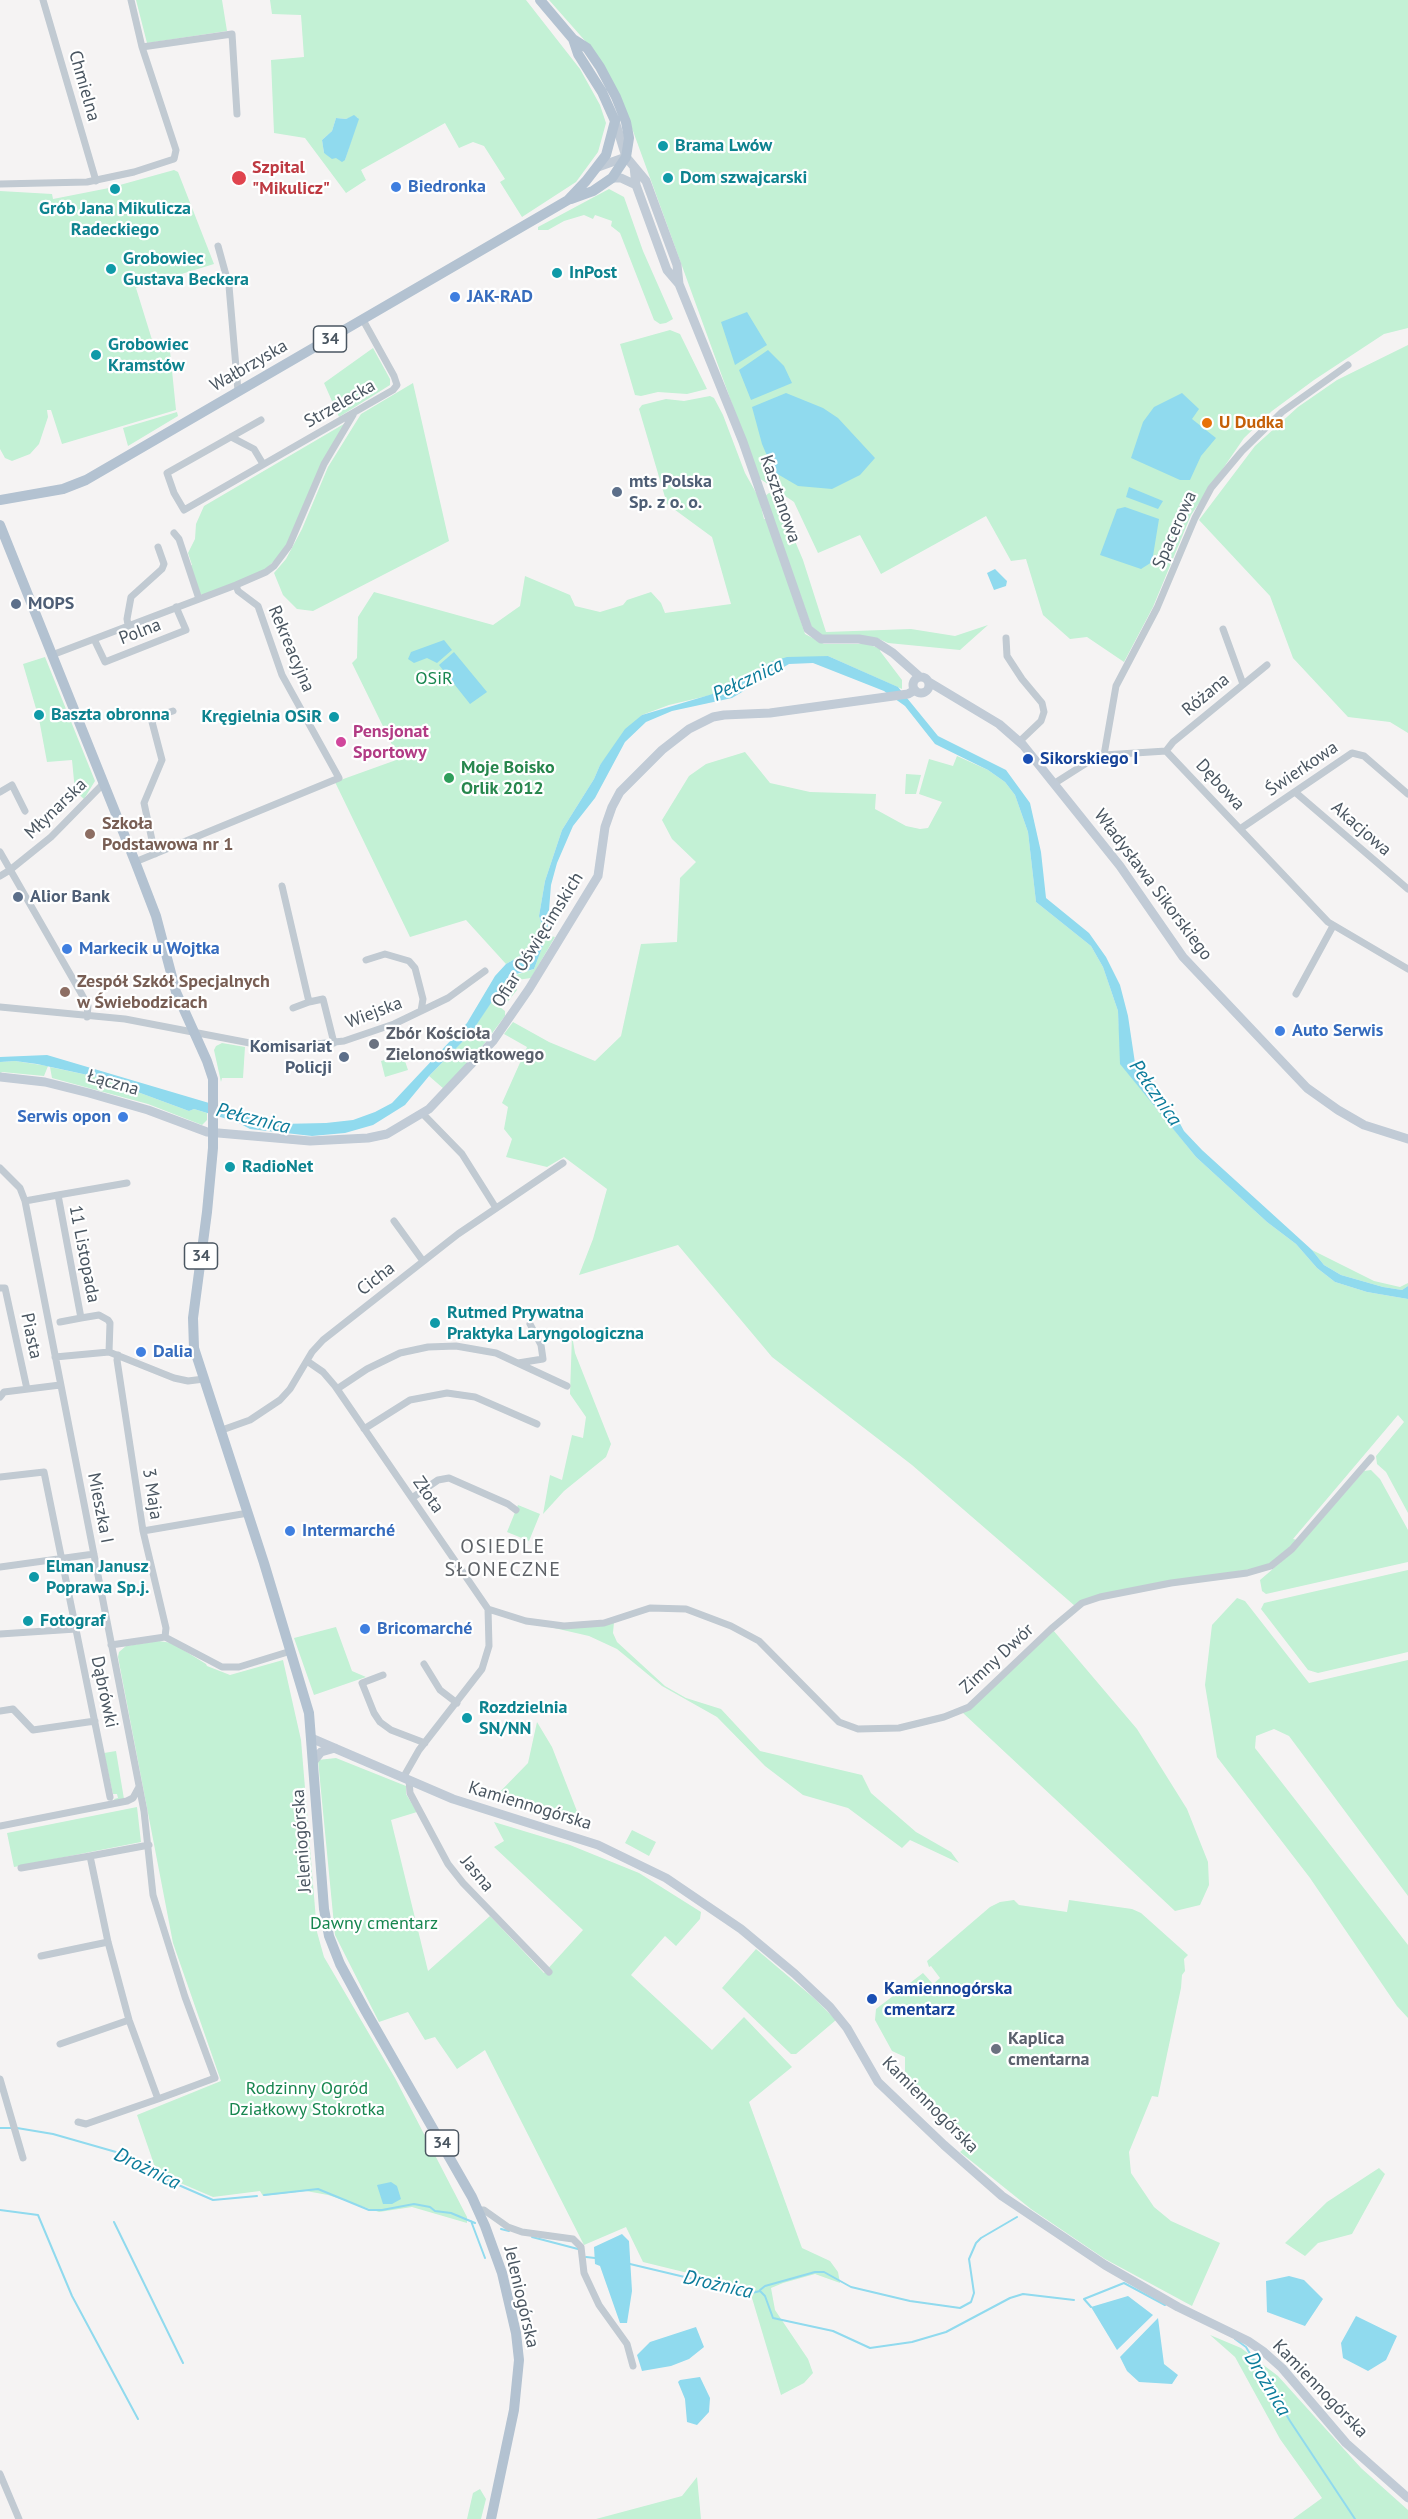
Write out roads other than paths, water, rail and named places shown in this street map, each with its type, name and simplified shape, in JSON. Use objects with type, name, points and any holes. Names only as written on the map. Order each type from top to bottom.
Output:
[{"type":"main road","points":[[540,0],[573,39],[587,48],[616,97],[626,122],[630,160]]},
{"type":"main road","points":[[573,39],[578,54],[596,81],[615,121]]},
{"type":"main road","name":"Wałbrzyska","points":[[568,200],[598,167],[610,145],[615,121]]},
{"type":"main road","name":"Wałbrzyska","points":[[0,500],[75,485],[568,200],[593,191],[612,178],[630,160]]},
{"type":"main road","name":"34","points":[[0,525],[156,916],[176,992],[207,1060],[213,1079],[214,1127]]},
{"type":"main road","name":"Jeleniogórska","points":[[214,1127],[207,1212],[193,1318],[194,1348],[222,1430],[309,1713],[324,1909],[335,1952],[478,2210],[502,2273],[516,2333],[519,2360],[514,2410],[491,2519]]},
{"type":"street","name":"Chmielna","points":[[43,0],[96,181]]},
{"type":"street","points":[[0,184],[96,181],[171,161],[176,156],[142,46],[131,0]]},
{"type":"street","points":[[142,46],[232,34],[237,114]]},
{"type":"street","name":"Kasztanowa","points":[[615,121],[667,270],[679,284]]},
{"type":"street","points":[[598,167],[630,160]]},
{"type":"street","name":"Kasztanowa","points":[[630,160],[646,181],[677,266],[679,284],[743,442],[808,629],[821,639],[859,639],[885,646],[902,662],[919,686]]},
{"type":"street","points":[[612,178],[621,178],[636,185]]},
{"type":"street","points":[[218,246],[229,286],[238,392]]},
{"type":"street","name":"Strzelecka","points":[[261,420],[167,473],[174,493],[184,510],[393,390],[397,385],[363,320]]},
{"type":"street","name":"Spacerowa","points":[[1104,755],[1116,686],[1157,608],[1195,518],[1211,488],[1242,451],[1282,412],[1348,365]]},
{"type":"street","name":"Polna","points":[[52,655],[236,585],[266,572],[280,561],[303,515],[324,464],[353,414]]},
{"type":"street","points":[[231,437],[254,449],[263,464]]},
{"type":"street","points":[[174,533],[179,539],[199,599]]},
{"type":"street","points":[[128,625],[131,597],[162,569],[164,564],[158,547]]},
{"type":"street","name":"Rekreacyjna","points":[[135,862],[339,778],[282,675],[258,606],[238,591],[236,585]]},
{"type":"street","name":"Polna","points":[[94,639],[105,662],[186,630],[176,607]]},
{"type":"street","points":[[1222,629],[1243,684]]},
{"type":"street","points":[[1006,638],[1007,656],[1042,703],[1044,711],[1041,721],[1020,741]]},
{"type":"street","name":"Różana","points":[[1166,752],[1173,742],[1267,665]]},
{"type":"street","name":"Władysława Sikorskiego","points":[[919,686],[965,703],[999,724],[1020,741],[1126,873],[1177,950],[1296,1077],[1317,1096],[1349,1117],[1387,1134],[1408,1139]]},
{"type":"street","name":"Ofiar Oświęcimskich","points":[[214,1127],[310,1141],[368,1138],[387,1134],[423,1114],[493,1041],[530,989],[598,876],[606,827],[612,807],[620,792],[662,750],[689,729],[713,717],[770,713],[890,696],[919,686]]},
{"type":"street","points":[[155,854],[144,803],[162,760],[151,718],[172,711]]},
{"type":"street","points":[[1054,783],[1104,755],[1166,752]]},
{"type":"street","name":"Dębowa","points":[[1166,752],[1314,910],[1333,926],[1408,969]]},
{"type":"street","name":"Świerkowa","points":[[1240,829],[1356,752],[1364,756],[1408,794]]},
{"type":"street","name":"Młynarska","points":[[0,876],[60,830],[104,784]]},
{"type":"street","points":[[0,792],[12,785],[25,811]]},
{"type":"street","name":"Akacjowa","points":[[1295,792],[1408,889]]},
{"type":"street","points":[[0,852],[88,1006],[87,1017]]},
{"type":"street","points":[[282,886],[309,1002]]},
{"type":"street","points":[[1296,994],[1333,926]]},
{"type":"street","name":"Wiejska","points":[[366,960],[385,954],[409,961],[415,968],[423,999],[421,1011]]},
{"type":"street","name":"Wiejska","points":[[0,1007],[141,1021],[279,1047],[334,1042],[394,1024],[448,998],[485,971]]},
{"type":"street","points":[[292,1008],[323,999],[334,1042]]},
{"type":"street","name":"Łączna","points":[[0,1077],[42,1082],[90,1093],[214,1127]]},
{"type":"street","points":[[423,1114],[462,1154],[496,1208]]},
{"type":"street","name":"Cicha","points":[[222,1430],[250,1420],[280,1400],[323,1340],[423,1261],[563,1163]]},
{"type":"street","name":"Mieszka I","points":[[0,1168],[16,1183],[25,1201],[139,1787],[149,1845],[153,1895],[185,1998],[215,2078],[158,2099]]},
{"type":"street","name":"11 Listopada","points":[[25,1201],[127,1183]]},
{"type":"street","name":"11 Listopada","points":[[58,1196],[81,1318]]},
{"type":"street","points":[[394,1221],[423,1261]]},
{"type":"street","name":"Piasta","points":[[3,1288],[27,1389]]},
{"type":"street","name":"11 Listopada","points":[[60,1322],[99,1315],[108,1320],[110,1323],[109,1352]]},
{"type":"street","points":[[518,1363],[543,1359],[541,1345],[530,1324]]},
{"type":"street","points":[[337,1389],[382,1360],[416,1349],[444,1346],[496,1353],[567,1386]]},
{"type":"street","points":[[55,1357],[109,1352],[174,1378],[188,1381],[204,1379]]},
{"type":"street","name":"3 Maja","points":[[118,1355],[143,1530],[166,1628],[165,1637]]},
{"type":"street","name":"Złota","points":[[307,1361],[323,1372],[337,1389],[488,1609]]},
{"type":"street","points":[[0,1397],[4,1392],[60,1385]]},
{"type":"street","points":[[364,1429],[410,1400],[447,1393],[475,1397],[537,1424]]},
{"type":"street","name":"Zimny Dwór","points":[[488,1609],[526,1621],[564,1626],[604,1623],[650,1608],[686,1610],[731,1626],[759,1641],[828,1713],[846,1726],[875,1730],[899,1728],[944,1717],[969,1707],[1051,1629],[1082,1603],[1100,1597],[1171,1583],[1247,1573],[1271,1566],[1292,1549],[1371,1458]]},
{"type":"street","points":[[0,1478],[44,1472],[62,1558]]},
{"type":"street","points":[[412,1498],[438,1480],[449,1478],[508,1504],[516,1510]]},
{"type":"street","points":[[143,1530],[248,1513]]},
{"type":"street","points":[[0,1567],[94,1554]]},
{"type":"street","name":"Dąbrówki","points":[[62,1558],[110,1797]]},
{"type":"street","points":[[405,1779],[425,1743],[478,1676],[485,1662],[490,1636],[488,1609]]},
{"type":"street","points":[[0,1634],[76,1629]]},
{"type":"street","points":[[111,1645],[165,1637],[222,1667],[239,1667],[291,1651]]},
{"type":"street","points":[[424,1664],[440,1690],[457,1703]]},
{"type":"street","points":[[383,1675],[362,1683],[374,1713],[380,1722],[391,1730],[425,1743]]},
{"type":"street","points":[[0,1711],[13,1709],[33,1730],[94,1721]]},
{"type":"street","name":"Kamiennogórska","points":[[312,1738],[405,1779],[482,1809],[598,1845],[666,1878],[741,1929],[830,2007],[847,2028],[878,2082],[1002,2196],[1105,2265],[1178,2307],[1248,2341],[1264,2352],[1282,2368],[1346,2443],[1408,2498]]},
{"type":"street","points":[[313,1762],[321,1752],[336,1748]]},
{"type":"street","name":"Jasna","points":[[405,1779],[410,1793],[448,1864],[463,1883],[549,1972]]},
{"type":"street","points":[[0,1826],[127,1802],[134,1798],[139,1787]]},
{"type":"street","points":[[21,1868],[149,1845]]},
{"type":"street","points":[[78,2121],[86,2124],[158,2099],[129,2020],[108,1942],[90,1856]]},
{"type":"street","points":[[40,1956],[108,1942]]},
{"type":"street","points":[[60,2044],[129,2020]]},
{"type":"street","points":[[0,2079],[23,2158]]},
{"type":"street","points":[[478,2210],[484,2210],[508,2227],[522,2232],[573,2239],[581,2247],[584,2273],[599,2305],[627,2344],[633,2366]]},
{"type":"street","points":[[0,2474],[19,2519]]},
{"type":"water","points":[[354,115],[359,119],[345,160],[342,162],[336,158],[332,159],[324,153],[322,140],[332,131],[336,118],[346,119]]},
{"type":"water","points":[[747,312],[767,345],[735,365],[721,322]]},
{"type":"water","points":[[768,350],[784,366],[792,383],[751,400],[739,370]]},
{"type":"water","points":[[786,393],[823,408],[838,418],[875,458],[860,475],[832,489],[798,486],[774,472],[762,444],[752,407]]},
{"type":"water","points":[[1182,393],[1199,409],[1192,419],[1216,438],[1201,456],[1190,480],[1180,480],[1131,458],[1143,422],[1154,407]]},
{"type":"water","points":[[1129,487],[1163,501],[1158,509],[1126,497]]},
{"type":"water","points":[[1125,507],[1159,519],[1152,562],[1141,569],[1100,555],[1117,509]]},
{"type":"water","points":[[995,569],[1007,581],[1006,586],[994,590],[987,573]]},
{"type":"water","points":[[444,640],[452,650],[437,663],[427,658],[414,663],[408,659],[411,652]]},
{"type":"water","points":[[454,652],[487,692],[470,704],[439,665]]},
{"type":"water","name":"Pełcznica","points":[[828,656],[898,687],[938,736],[1006,770],[1030,803],[1041,852],[1046,898],[1089,933],[1106,957],[1120,985],[1128,1016],[1135,1063],[1177,1118],[1184,1131],[1312,1250],[1324,1265],[1341,1275],[1383,1287],[1402,1290],[1408,1286],[1408,1299],[1367,1292],[1335,1282],[1317,1268],[1296,1244],[1267,1222],[1196,1157],[1120,1064],[1118,1011],[1103,967],[1091,946],[1036,902],[1028,832],[1015,795],[1005,782],[988,770],[935,744],[905,706],[884,691],[813,663],[789,664],[732,698],[672,711],[646,722],[625,742],[595,798],[573,826],[557,863],[551,885],[547,935],[534,969],[509,976],[471,1033],[429,1076],[405,1105],[373,1125],[345,1133],[312,1136],[250,1129],[237,1122],[194,1109],[189,1111],[97,1077],[37,1064],[15,1061],[0,1062],[0,1057],[47,1055],[280,1124],[353,1120],[375,1112],[392,1103],[467,1023],[495,976],[506,964],[534,948],[542,925],[539,916],[545,881],[562,830],[594,779],[600,765],[625,729],[642,715],[726,690],[771,662],[787,657]]},
{"type":"water","points":[[391,2182],[397,2186],[401,2199],[392,2204],[383,2204],[377,2185]]},
{"type":"water","points":[[622,2234],[629,2241],[632,2291],[627,2323],[620,2323],[600,2266],[595,2264],[594,2247]]},
{"type":"water","points":[[1289,2276],[1304,2280],[1323,2299],[1305,2326],[1267,2312],[1266,2281]]},
{"type":"water","points":[[1128,2296],[1153,2315],[1117,2350],[1091,2307]]},
{"type":"water","points":[[1356,2316],[1397,2336],[1386,2360],[1368,2371],[1343,2358],[1341,2343]]},
{"type":"water","points":[[1158,2318],[1164,2364],[1178,2375],[1172,2384],[1139,2382],[1127,2371],[1120,2357]]},
{"type":"water","points":[[696,2327],[704,2347],[689,2359],[671,2366],[642,2371],[637,2355],[650,2342]]},
{"type":"water","points":[[700,2377],[710,2398],[709,2412],[697,2425],[687,2422],[685,2399],[678,2382]]},
{"type":"waterway","name":"Drożnica","points":[[0,2128],[11,2128]]},
{"type":"waterway","name":"Drożnica","points":[[17,2128],[53,2134],[116,2152],[151,2173],[213,2200],[257,2196]]},
{"type":"waterway","name":"Drożnica","points":[[264,2195],[318,2189],[369,2210],[414,2204],[430,2207],[435,2211],[451,2213],[475,2223]]},
{"type":"waterway","points":[[0,2210],[38,2215],[72,2296],[138,2419]]},
{"type":"waterway","points":[[760,2290],[765,2286],[815,2272],[824,2272],[851,2287],[910,2301],[960,2308],[971,2302],[974,2293],[969,2259],[976,2243],[1017,2217]]},
{"type":"waterway","points":[[471,2221],[485,2258]]},
{"type":"waterway","points":[[114,2222],[183,2363]]},
{"type":"waterway","name":"Drożnica","points":[[501,2229],[509,2231]]},
{"type":"waterway","name":"Drożnica","points":[[532,2237],[578,2249]]},
{"type":"waterway","name":"Drożnica","points":[[586,2257],[595,2258]]},
{"type":"waterway","name":"Drożnica","points":[[630,2264],[752,2293],[760,2291],[765,2296],[773,2318],[833,2331],[870,2348],[912,2342],[946,2332],[1010,2298],[1023,2294],[1074,2300]]},
{"type":"waterway","name":"Drożnica","points":[[1091,2307],[1084,2299],[1124,2283],[1165,2305]]},
{"type":"waterway","name":"Drożnica","points":[[1235,2339],[1246,2347],[1290,2421],[1355,2519]]},
{"type":"place","name":"Brama Lwów","points":[[663,146]]},
{"type":"place","name":"Szpital \"Mikulicz\"","points":[[239,178]]},
{"type":"place","name":"Dom szwajcarski","points":[[668,178]]},
{"type":"place","name":"Biedronka","points":[[396,187]]},
{"type":"place","name":"Grób Jana Mikulicza Radeckiego","points":[[115,189]]},
{"type":"place","name":"Grobowiec Gustava Beckera","points":[[111,269]]},
{"type":"place","name":"InPost","points":[[557,273]]},
{"type":"place","name":"JAK-RAD","points":[[455,297]]},
{"type":"place","name":"Grobowiec Kramstów","points":[[96,355]]},
{"type":"place","name":"U Dudka","points":[[1207,423]]},
{"type":"place","name":"mts Polska Sp. z o. o.","points":[[617,492]]},
{"type":"place","name":"MOPS","points":[[16,604]]},
{"type":"place","name":"Baszta obronna","points":[[39,715]]},
{"type":"place","name":"Kręgielnia OSiR","points":[[334,717]]},
{"type":"place","name":"Pensjonat Sportowy","points":[[341,742]]},
{"type":"place","name":"Sikorskiego I","points":[[1028,759]]},
{"type":"place","name":"Moje Boisko Orlik 2012","points":[[449,778]]},
{"type":"place","name":"Szkoła Podstawowa nr 1","points":[[90,834]]},
{"type":"place","name":"Alior Bank","points":[[18,897]]},
{"type":"place","name":"Markecik u Wojtka","points":[[67,949]]},
{"type":"place","name":"Zespół Szkół Specjalnych w Świebodzicach","points":[[65,992]]},
{"type":"place","name":"Auto Serwis","points":[[1280,1031]]},
{"type":"place","name":"Zbór Kościoła Zielonoświątkowego","points":[[374,1044]]},
{"type":"place","name":"Komisariat Policji","points":[[344,1057]]},
{"type":"place","name":"Serwis opon","points":[[123,1117]]},
{"type":"place","name":"RadioNet","points":[[230,1167]]},
{"type":"place","name":"Rutmed Prywatna Praktyka Laryngologiczna","points":[[435,1323]]},
{"type":"place","name":"Dalia","points":[[141,1352]]},
{"type":"place","name":"Intermarché","points":[[290,1531]]},
{"type":"place","name":"Elman Janusz Poprawa Sp.j.","points":[[34,1577]]},
{"type":"place","name":"Fotograf","points":[[28,1621]]},
{"type":"place","name":"Bricomarché","points":[[365,1629]]},
{"type":"place","name":"Rozdzielnia SN/NN","points":[[467,1718]]},
{"type":"place","name":"Kamiennogórska cmentarz","points":[[872,1999]]},
{"type":"place","name":"Kaplica cmentarna","points":[[996,2049]]},
{"type":"district","name":"OSIEDLE SŁONECZNE","points":[[503,1558]]},
{"type":"park label","name":"OSiR","points":[[434,679]]},
{"type":"park label","name":"Dawny cmentarz","points":[[374,1924]]},
{"type":"park label","name":"Rodzinny Ogród Działkowy Stokrotka","points":[[307,2099]]}]
